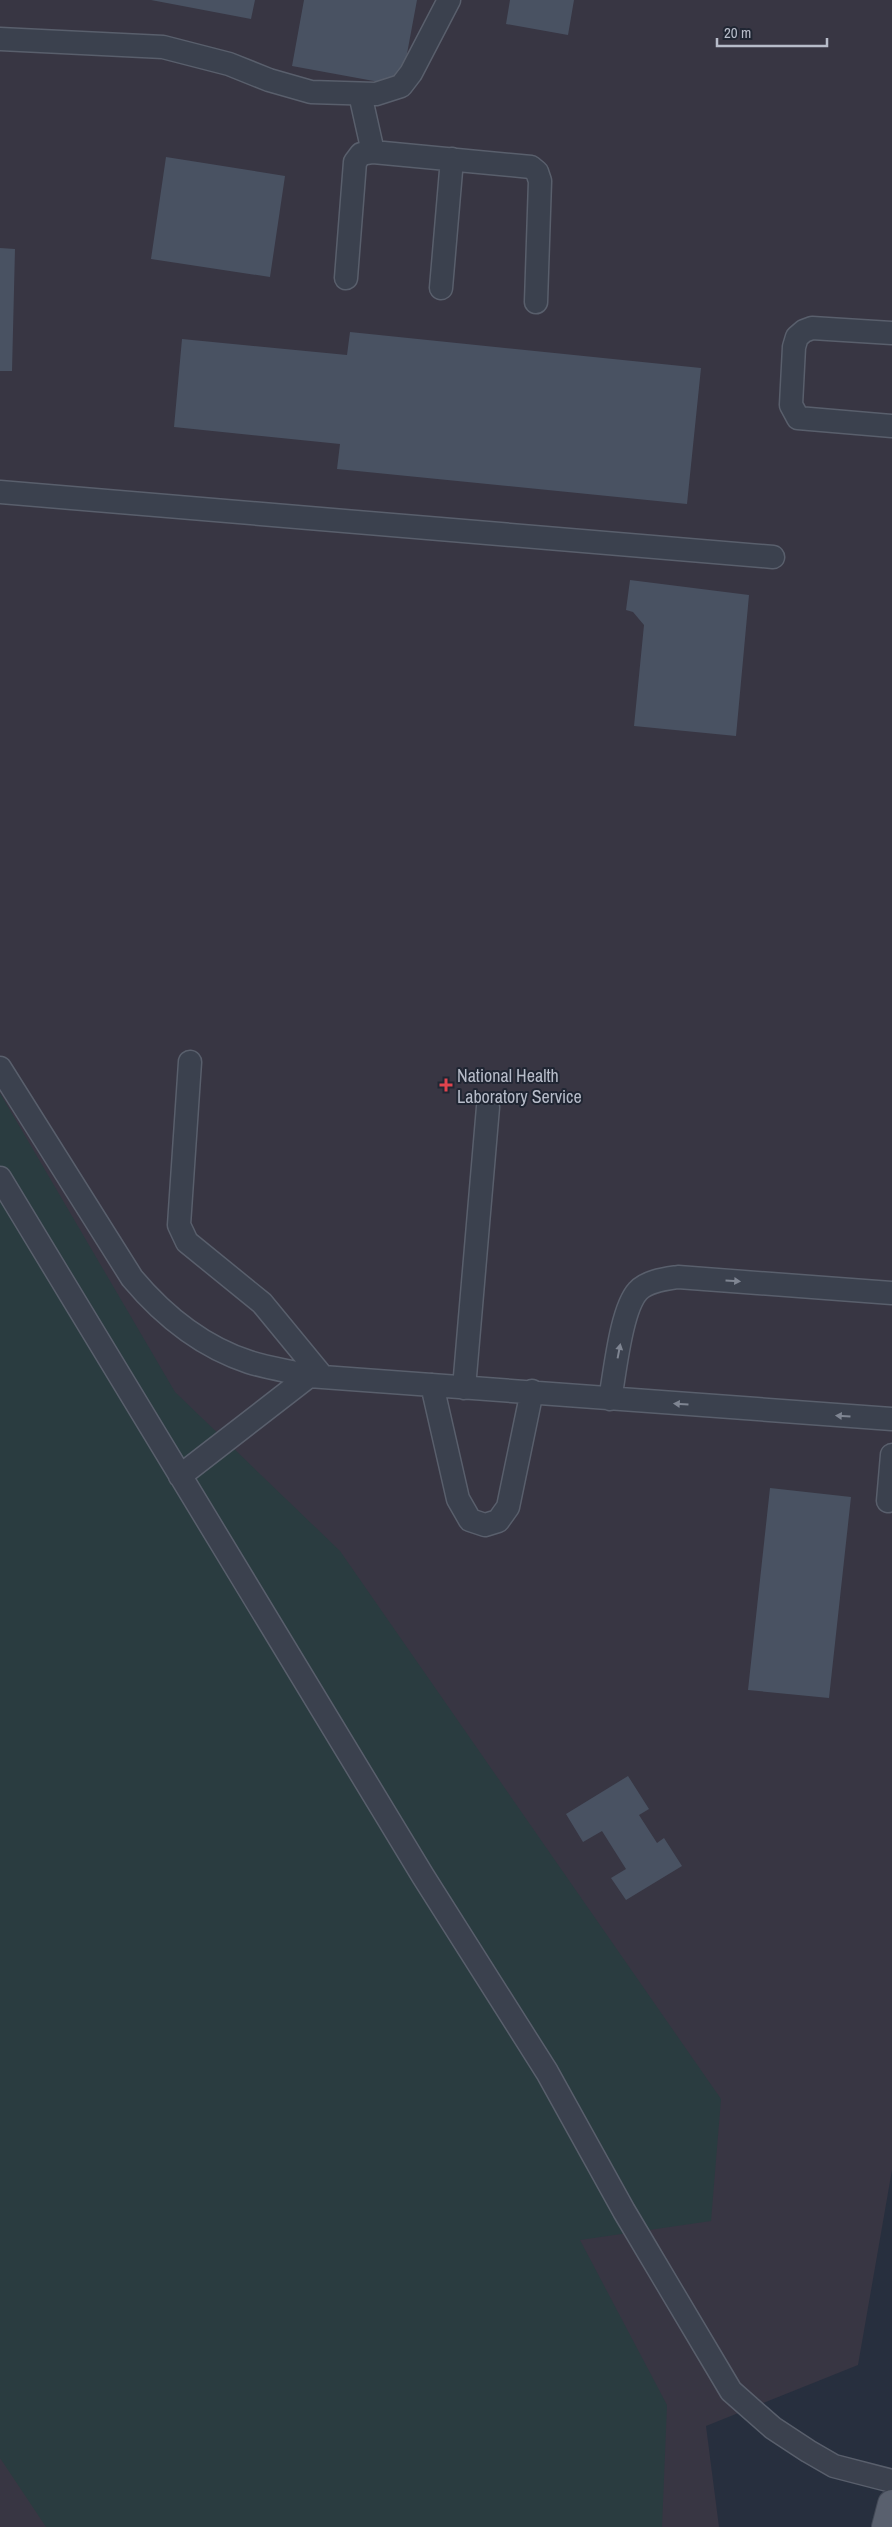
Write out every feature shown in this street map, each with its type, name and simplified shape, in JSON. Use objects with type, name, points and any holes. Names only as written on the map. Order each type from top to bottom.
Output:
[{"type":"main road","points":[[886,2527],[892,2504]]},
{"type":"lane","points":[[0,39],[164,47],[204,56],[268,80],[311,92],[376,94],[401,86],[411,73],[449,0]]},
{"type":"lane","points":[[360,94],[373,152]]},
{"type":"lane","points":[[346,278],[355,162],[361,154],[373,152],[531,167],[537,172],[540,181],[536,302]]},
{"type":"lane","points":[[441,288],[452,159]]},
{"type":"lane","points":[[892,333],[812,328],[804,331],[797,337],[794,347],[791,406],[798,418],[892,426]]},
{"type":"lane","points":[[0,492],[773,557]]},
{"type":"lane","points":[[190,1062],[179,1225],[187,1242],[262,1303],[315,1376]]},
{"type":"lane","points":[[0,1068],[132,1278],[153,1303],[178,1323],[218,1348],[249,1362],[315,1376],[892,1419]]},
{"type":"lane","points":[[464,1388],[488,1107]]},
{"type":"lane","points":[[0,1178],[418,1867],[547,2072],[624,2211],[732,2391],[773,2428],[808,2452],[834,2466],[892,2481]]},
{"type":"lane","points":[[610,1399],[628,1306],[638,1290],[657,1281],[678,1277],[892,1293]]},
{"type":"lane","points":[[180,1476],[315,1376]]},
{"type":"lane","points":[[432,1385],[458,1499],[470,1520],[485,1525],[498,1521],[508,1507],[532,1391]]},
{"type":"lane","points":[[888,1501],[892,1455]]},
{"type":"shaded area","name":"National Health Laboratory Service","points":[[0,0],[892,0],[892,2170],[858,2365],[706,2426],[719,2527],[0,2527]]},
{"type":"shaded area","points":[[0,1093],[175,1392],[340,1551],[721,2099],[711,2221],[580,2240],[667,2405],[662,2527],[46,2527],[0,2458]]},
{"type":"building","points":[[151,0],[255,0],[251,19]]},
{"type":"building","points":[[304,0],[417,0],[401,86],[292,66]]},
{"type":"building","points":[[510,0],[574,0],[568,35],[506,24]]},
{"type":"building","points":[[166,157],[285,176],[270,277],[151,259]]},
{"type":"building","points":[[0,248],[15,249],[12,371],[0,371]]},
{"type":"building","points":[[350,332],[701,368],[687,504],[337,469],[340,444],[174,427],[182,339],[347,355]]},
{"type":"building","points":[[630,580],[749,595],[736,736],[634,726],[644,625],[633,612],[626,610]]},
{"type":"building","points":[[770,1488],[851,1497],[829,1698],[748,1690]]},
{"type":"building","points":[[628,1776],[649,1809],[639,1815],[657,1843],[664,1838],[682,1866],[626,1900],[611,1878],[626,1869],[602,1831],[583,1842],[566,1814]]},
{"type":"place","name":"National Health Laboratory Service","points":[[446,1085]]}]
